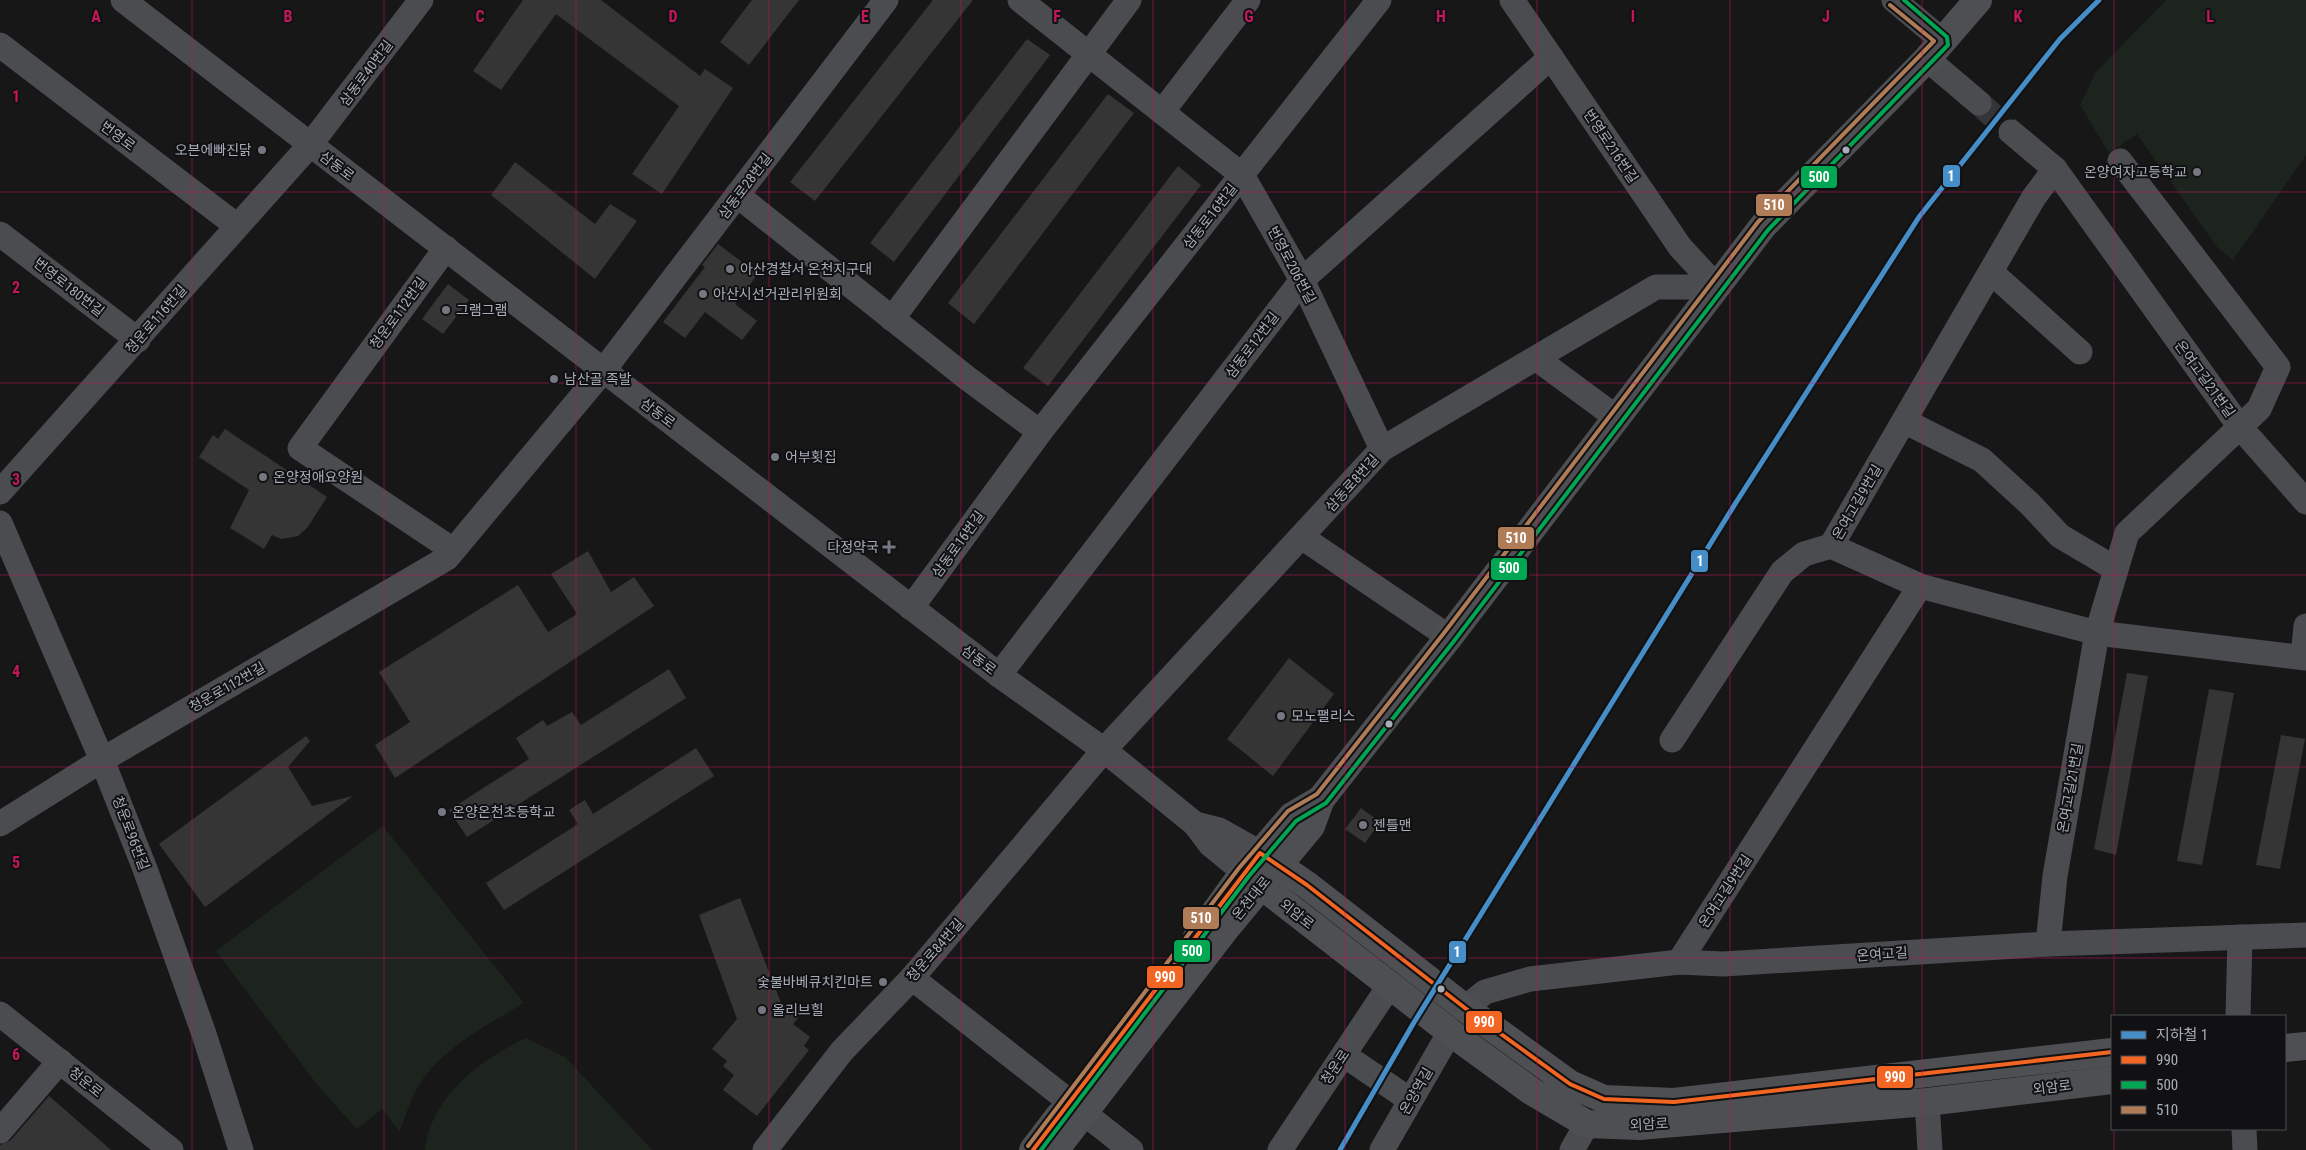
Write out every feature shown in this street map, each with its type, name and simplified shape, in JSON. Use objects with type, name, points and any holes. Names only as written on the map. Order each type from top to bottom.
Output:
[{"type":"main road","name":"온천대로","points":[[1033,1150],[1076,1108],[1261,869],[1292,816],[1321,799],[1449,637],[1763,226],[1935,50],[1978,0]]},
{"type":"main road","name":"외암로","points":[[1261,869],[1390,985],[1450,1032],[1531,1091],[1587,1124],[1639,1126],[1928,1102],[2111,1080]]},
{"type":"main road","name":"외암로","points":[[1261,869],[1465,1008],[1570,1084],[1604,1099],[1674,1102],[2111,1052]]},
{"type":"main road","points":[[2286,1048],[2306,1046]]},
{"type":"main road","name":"온천대로","points":[[1055,1150],[1076,1108]]},
{"type":"street","name":"삼동로","points":[[123,0],[911,608],[999,675],[1104,750],[1195,824],[1210,844],[1261,869]]},
{"type":"street","name":"삼동로40번길","points":[[310,145],[421,0]]},
{"type":"street","name":"삼동로28번길","points":[[603,371],[886,0]]},
{"type":"street","name":"번영로206번길","points":[[1020,0],[1242,175],[1302,280],[1382,449]]},
{"type":"street","points":[[892,319],[1129,0]]},
{"type":"street","points":[[1162,112],[1248,0]]},
{"type":"street","name":"삼동로16번길","points":[[911,608],[1040,432],[1379,0]]},
{"type":"street","name":"번영로216번길","points":[[1512,0],[1680,247],[1717,287]]},
{"type":"street","points":[[1894,0],[1979,104]]},
{"type":"street","name":"번영로","points":[[0,45],[237,226]]},
{"type":"street","name":"삼동로12번길","points":[[999,675],[1302,280],[1551,57]]},
{"type":"street","points":[[2011,132],[2054,169]]},
{"type":"street","name":"청운로116번길","points":[[0,492],[138,340],[310,145]]},
{"type":"street","points":[[2120,161],[2278,367],[2259,409],[2240,427],[2306,502]]},
{"type":"street","name":"온여고길9번길","points":[[1679,962],[1920,586],[1831,546],[2034,198],[2054,169]]},
{"type":"street","name":"온여고길21번길","points":[[2048,944],[2055,876],[2097,633],[2126,533],[2240,427],[2054,169]]},
{"type":"street","points":[[737,196],[967,378],[1040,432]]},
{"type":"street","name":"번영로180번길","points":[[0,234],[138,340]]},
{"type":"street","name":"청운로112번길","points":[[446,248],[300,448],[453,550]]},
{"type":"street","points":[[1991,272],[2080,352]]},
{"type":"street","name":"삼동로8번길","points":[[1104,750],[1303,538],[1382,449],[1656,288],[1717,287]]},
{"type":"street","points":[[1537,359],[1617,418]]},
{"type":"street","name":"청운로112번길","points":[[0,824],[102,760],[447,558],[603,371]]},
{"type":"street","points":[[1904,421],[1982,460],[2030,504],[2060,536],[2116,569]]},
{"type":"street","name":"청운로96번길","points":[[0,523],[102,760],[145,869],[204,1034],[241,1150]]},
{"type":"street","points":[[1303,538],[1449,637]]},
{"type":"street","points":[[1672,740],[1782,572],[1804,554],[1831,546]]},
{"type":"street","points":[[1920,586],[2097,633],[2305,657],[2306,626]]},
{"type":"street","name":"청운로84번길","points":[[765,1150],[842,1051],[912,978],[1104,750]]},
{"type":"street","name":"온여고길","points":[[1465,1008],[1485,992],[1530,979],[1679,962],[1723,964],[2048,944],[2306,935]]},
{"type":"street","points":[[2238,1015],[2240,937]]},
{"type":"street","points":[[912,978],[1131,1150]]},
{"type":"street","name":"청운로","points":[[1280,1150],[1390,985]]},
{"type":"street","name":"청운로","points":[[0,1014],[171,1150]]},
{"type":"street","name":"온양역길","points":[[1382,1150],[1450,1032]]},
{"type":"street","points":[[1344,1055],[1410,1100]]},
{"type":"street","points":[[0,1131],[60,1062]]},
{"type":"street","points":[[1928,1102],[1930,1150]]},
{"type":"street","points":[[1572,1150],[1587,1124]]},
{"type":"street","points":[[2244,1130],[2245,1150]]},
{"type":"shaded area","points":[[2166,0],[2306,0],[2306,155],[2233,260],[2217,247],[2137,134],[2109,153],[2080,105],[2096,72]]},
{"type":"shaded area","points":[[383,826],[524,1003],[471,1035],[435,1064],[417,1089],[407,1110],[400,1132],[382,1109],[357,1129],[319,1087],[216,951]]},
{"type":"shaded area","points":[[526,1038],[565,1057],[652,1150],[425,1150],[429,1130],[437,1112],[448,1096],[461,1082],[492,1057]]},
{"type":"building","points":[[523,0],[601,0],[700,76],[705,69],[733,88],[662,194],[632,174],[679,106],[556,14],[501,90],[473,71]]},
{"type":"building","points":[[752,0],[799,0],[749,65],[720,42]]},
{"type":"building","points":[[933,0],[973,0],[815,201],[790,182]]},
{"type":"building","points":[[1027,39],[1050,55],[894,262],[870,243]]},
{"type":"building","points":[[1108,94],[1134,113],[974,324],[948,303]]},
{"type":"building","points":[[515,162],[595,224],[610,204],[637,221],[595,279],[491,195]]},
{"type":"building","points":[[1178,166],[1201,185],[1048,386],[1023,368]]},
{"type":"building","points":[[718,244],[758,274],[735,304],[757,321],[742,340],[705,312],[685,338],[663,322],[705,267],[702,265]]},
{"type":"building","name":"그램그램","points":[[448,284],[469,300],[443,334],[422,319]]},
{"type":"building","name":"온양정애요양원","points":[[225,429],[327,497],[307,528],[298,536],[281,539],[272,535],[264,549],[230,528],[249,490],[199,457],[213,435],[218,439]]},
{"type":"building","points":[[588,551],[611,592],[634,577],[654,606],[395,778],[375,745],[410,722],[379,672],[518,585],[548,632],[577,614],[551,574]]},
{"type":"building","name":"모노팰리스","points":[[1289,658],[1334,694],[1273,776],[1227,739]]},
{"type":"building","points":[[669,669],[686,698],[467,837],[449,810],[529,759],[516,738],[543,720],[547,726],[572,712],[581,725]]},
{"type":"building","points":[[2127,673],[2148,676],[2116,855],[2094,849]]},
{"type":"building","points":[[2209,689],[2234,693],[2202,865],[2177,861]]},
{"type":"building","points":[[2281,735],[2305,739],[2280,869],[2256,865]]},
{"type":"building","points":[[306,736],[310,741],[288,767],[312,806],[353,796],[205,907],[159,844]]},
{"type":"building","points":[[696,748],[714,776],[504,910],[486,883],[578,824],[569,810],[585,800],[593,814]]},
{"type":"building","name":"젠틀맨","points":[[1361,808],[1380,822],[1365,843],[1345,829]]},
{"type":"building","name":"올리브힐","points":[[740,898],[781,1003],[799,1017],[793,1024],[810,1037],[804,1046],[809,1050],[757,1116],[723,1090],[734,1075],[723,1066],[727,1061],[712,1049],[737,1019],[699,915]]},
{"type":"building","points":[[49,1096],[111,1150],[0,1150],[0,1145],[11,1140]]},
{"type":"tunnel","points":[[1979,103],[2011,132]]},
{"type":"metro line","name":"1","points":[[1340,1150],[1413,1024],[1735,504],[1919,217],[2060,39],[2099,0]]},
{"type":"transit line","name":"500","points":[[1041,1150],[1249,876],[1296,821],[1326,803],[1454,641],[1768,230],[1948,45],[1947,37],[1904,0]]},
{"type":"transit line","name":"510","points":[[1028,1146],[1239,868],[1288,811],[1317,794],[1444,633],[1758,222],[1934,41],[1890,5]]},
{"type":"transit line","name":"990","points":[[1033,1150],[1260,853],[1307,885],[1465,1008],[1570,1084],[1604,1099],[1674,1102],[2111,1052]]},
{"type":"place","name":"오븐에빠진닭","points":[[262,150]]},
{"type":"place","name":"온양여자고등학교","points":[[2197,172]]},
{"type":"place","name":"아산경찰서 온천지구대","points":[[730,269]]},
{"type":"place","name":"아산시선거관리위원회","points":[[703,294]]},
{"type":"place","name":"그램그램","points":[[446,310]]},
{"type":"place","name":"남산골 족발","points":[[554,379]]},
{"type":"place","name":"어부횟집","points":[[775,457]]},
{"type":"place","name":"온양정애요양원","points":[[263,477]]},
{"type":"place","name":"다정약국","points":[[889,547]]},
{"type":"place","name":"모노팰리스","points":[[1281,716]]},
{"type":"place","name":"온양온천초등학교","points":[[442,812]]},
{"type":"place","name":"젠틀맨","points":[[1363,825]]},
{"type":"place","name":"숯불바베큐치킨마트","points":[[883,982]]},
{"type":"place","name":"올리브힐","points":[[762,1010]]}]
